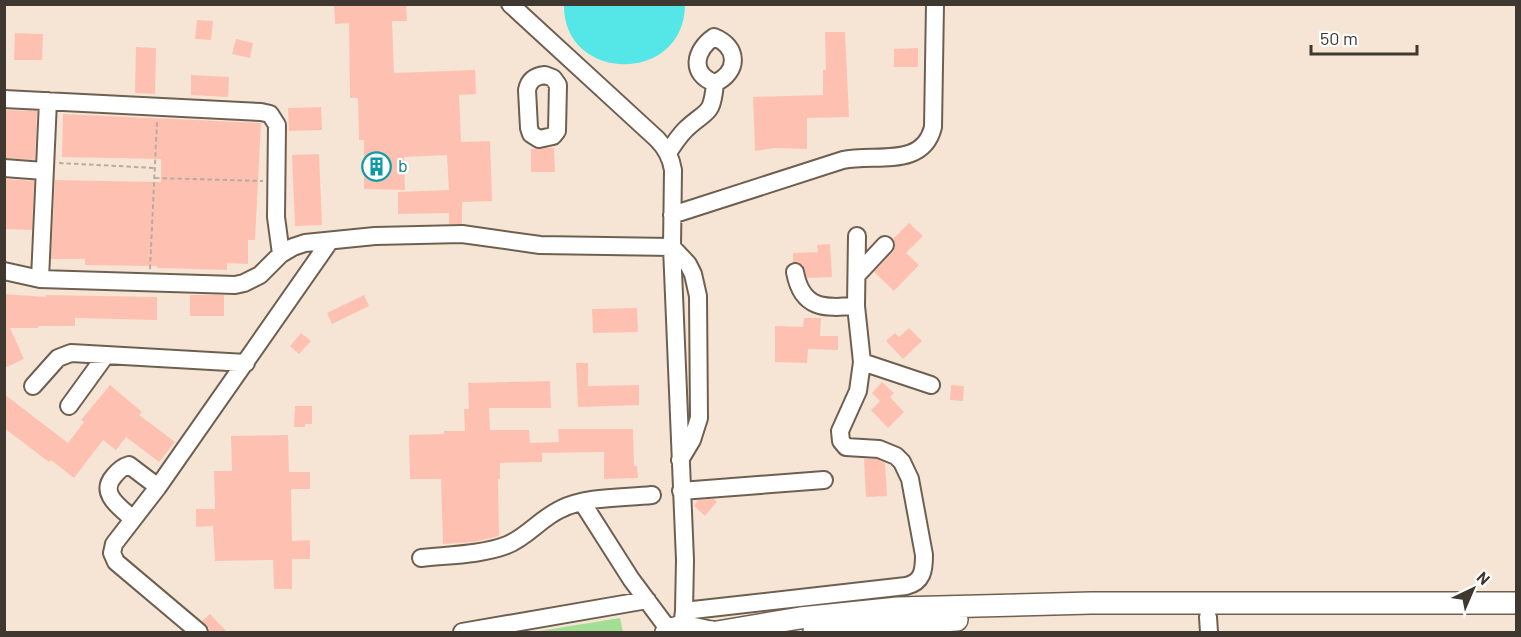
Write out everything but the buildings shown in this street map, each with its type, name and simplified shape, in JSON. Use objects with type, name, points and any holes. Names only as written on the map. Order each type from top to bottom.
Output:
[{"type":"main road","points":[[717,633],[800,618],[898,608],[1091,603],[1516,603]]},
{"type":"main road","points":[[814,633],[891,624],[1001,618],[1208,625],[1516,615]]},
{"type":"lane","points":[[510,4],[657,139],[668,153],[673,170],[672,247],[686,628]]},
{"type":"lane","points":[[672,215],[843,160],[908,156],[922,148],[931,135],[933,127],[935,4]]},
{"type":"lane","points":[[553,78],[570,60]]},
{"type":"lane","points":[[668,153],[686,129],[707,113],[713,100],[715,83]]},
{"type":"lane","points":[[4,99],[270,114],[277,125],[277,226],[281,254]]},
{"type":"lane","points":[[40,279],[48,101]]},
{"type":"lane","points":[[4,168],[44,167]]},
{"type":"lane","points":[[4,271],[40,279],[236,285],[244,284],[260,275],[281,254],[293,247],[305,243],[375,236],[462,234],[540,245],[672,247],[688,264],[698,296],[699,418],[692,440],[680,460]]},
{"type":"lane","points":[[582,502],[647,600],[686,628],[912,585],[921,577],[924,555],[907,470],[896,456],[888,451],[879,448],[846,447],[841,441],[840,431],[858,391],[862,362],[856,306],[856,236]]},
{"type":"lane","points":[[199,633],[119,565],[113,558],[114,544],[158,487],[330,241]]},
{"type":"lane","points":[[857,275],[885,245]]},
{"type":"lane","points":[[795,273],[798,287],[806,298],[818,305],[827,308],[856,306]]},
{"type":"lane","points":[[33,386],[53,363],[71,353],[246,363]]},
{"type":"lane","points":[[69,406],[106,355]]},
{"type":"lane","points":[[862,362],[931,385]]},
{"type":"lane","points":[[134,519],[111,499],[108,489],[111,480],[122,468],[129,465],[158,487]]},
{"type":"lane","points":[[681,491],[824,480]]},
{"type":"lane","points":[[421,558],[492,550],[507,545],[562,508],[582,502],[652,495]]},
{"type":"lane","points":[[462,633],[647,600]]},
{"type":"path","points":[[149,283],[158,107]]},
{"type":"path","points":[[44,167],[155,168]]},
{"type":"path","points":[[154,178],[276,181]]},
{"type":"green space","points":[[620,618],[623,632],[533,632]]},
{"type":"water","points":[[564,5],[685,5],[679,31],[666,50],[646,61],[624,64],[602,60],[582,49],[569,31]]},
{"type":"place","name":"b","points":[[377,166]]}]
